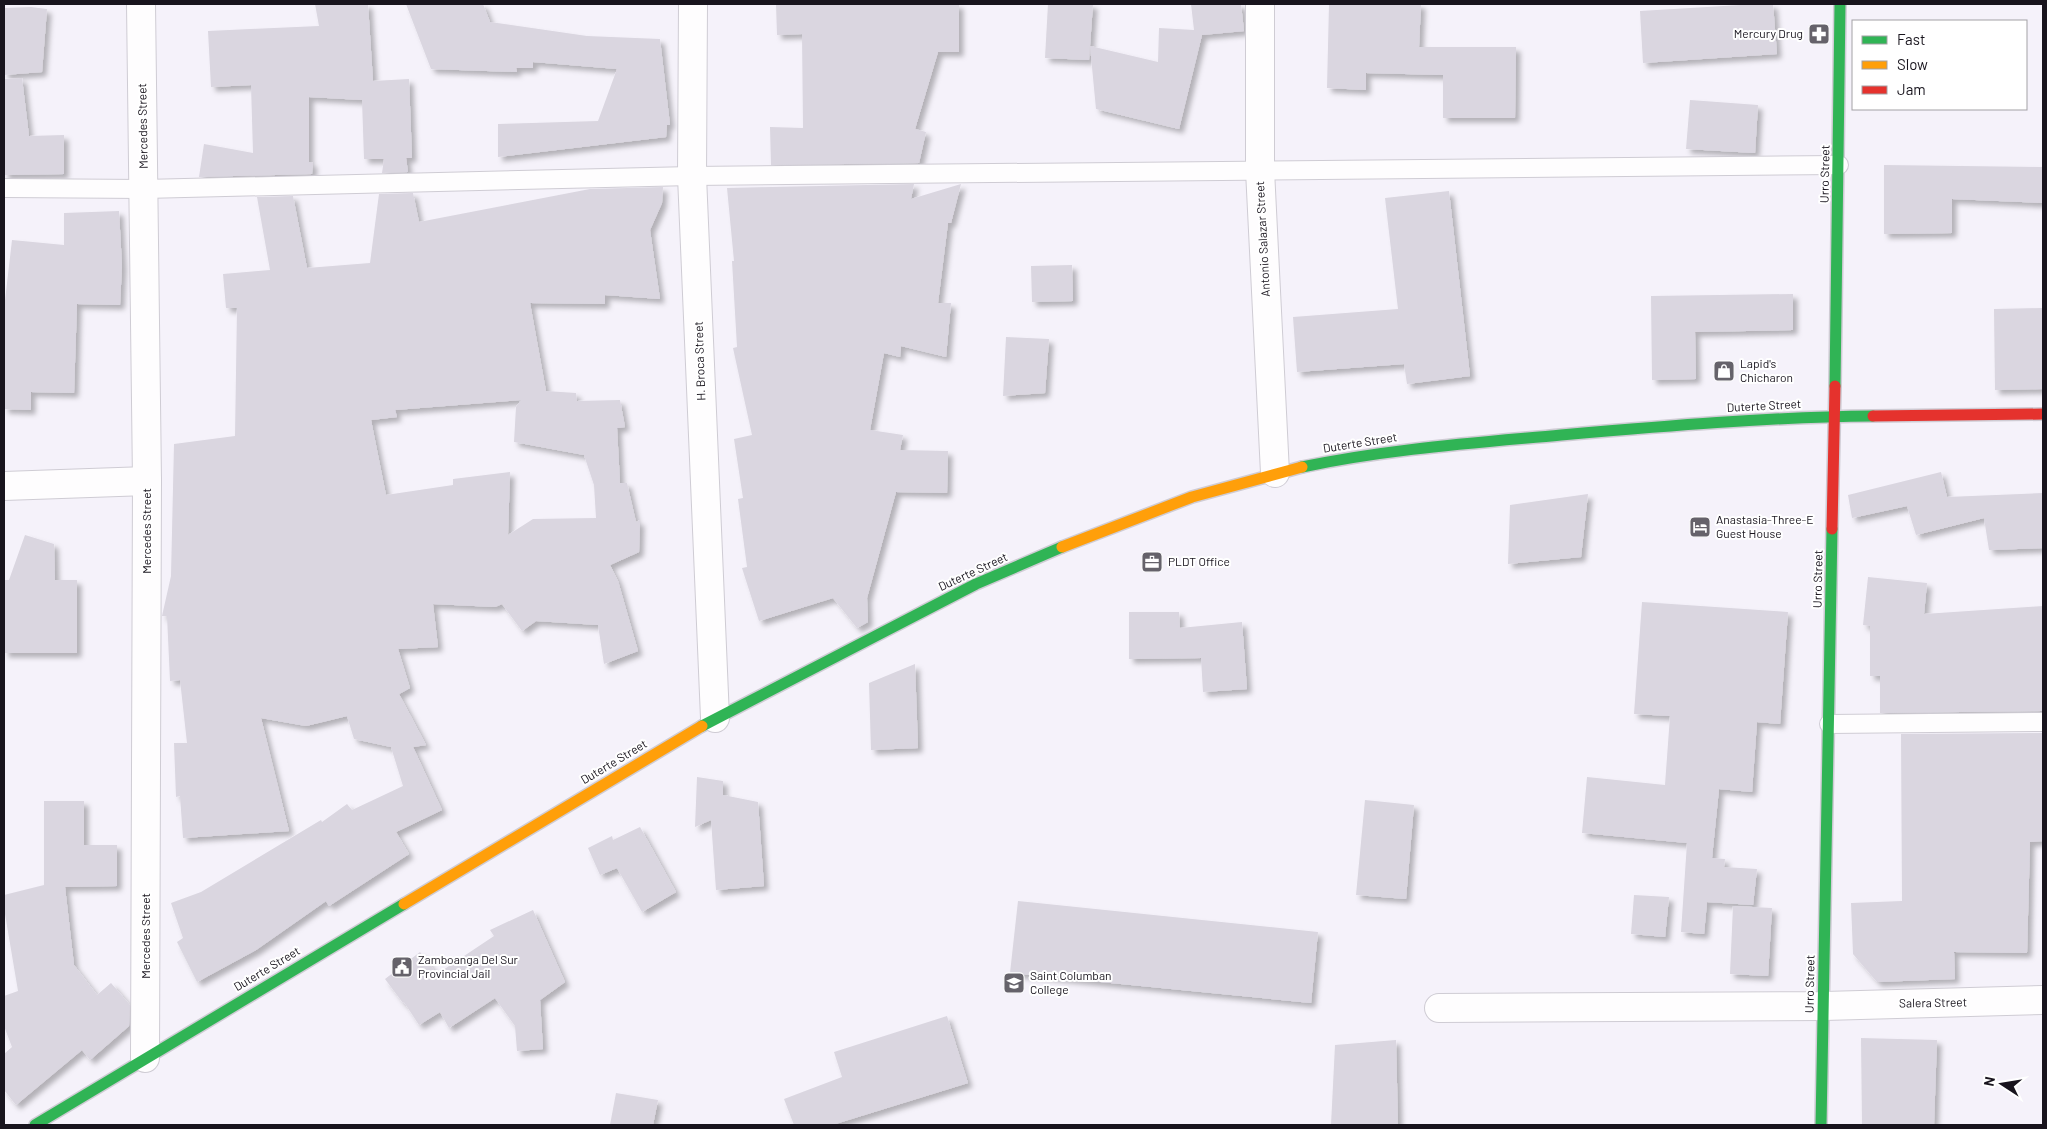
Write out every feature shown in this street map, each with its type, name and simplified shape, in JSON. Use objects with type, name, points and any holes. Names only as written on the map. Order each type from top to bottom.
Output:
[{"type":"main road","name":"Urro Street","points":[[1821,1125],[1835,416],[1840,4]]},
{"type":"main road","name":"Duterte Street","points":[[35,1125],[715,718],[985,580],[1096,532],[1192,497],[1275,473],[1361,454],[1700,423],[1835,416],[2043,414]]},
{"type":"street","name":"Mercedes Street","points":[[141,4],[147,481],[146,1058]]},
{"type":"street","name":"H. Broca Street","points":[[693,4],[692,176],[715,718]]},
{"type":"street","name":"Antonio Salazar Street","points":[[1260,4],[1260,170],[1275,473]]},
{"type":"street","points":[[4,486],[147,481]]},
{"type":"street","name":"Salera Street","points":[[1439,1008],[1824,1006],[2043,1000]]},
{"type":"lane","points":[[4,188],[144,190],[692,176],[1839,166]]},
{"type":"lane","points":[[1829,724],[2043,722]]},
{"type":"building","points":[[315,4],[368,4],[373,81],[409,79],[412,158],[406,158],[408,172],[382,173],[384,159],[364,159],[362,100],[309,97],[309,162],[313,163],[312,174],[199,177],[204,144],[253,153],[251,85],[211,87],[208,31],[319,26]]},
{"type":"building","points":[[406,4],[483,4],[490,22],[587,36],[660,39],[670,125],[667,125],[666,137],[498,157],[498,124],[598,121],[617,69],[533,62],[533,68],[516,68],[517,72],[431,69]]},
{"type":"building","points":[[776,4],[959,4],[959,52],[938,52],[915,129],[926,132],[919,163],[771,165],[770,127],[803,128],[802,34],[777,35]]},
{"type":"building","points":[[1048,4],[1093,4],[1089,60],[1045,58]]},
{"type":"building","points":[[1191,4],[1241,4],[1244,31],[1202,35],[1179,129],[1096,109],[1090,46],[1158,62],[1159,28],[1194,30]]},
{"type":"building","points":[[1329,4],[1421,4],[1419,47],[1516,47],[1515,118],[1443,118],[1443,75],[1366,73],[1366,90],[1327,88]]},
{"type":"building","points":[[1773,4],[1777,54],[1643,63],[1640,11]]},
{"type":"building","points":[[31,7],[47,9],[42,72],[4,75],[4,8]]},
{"type":"building","points":[[22,78],[29,136],[64,135],[64,174],[4,175],[4,79]]},
{"type":"building","points":[[1690,100],[1758,105],[1755,153],[1686,149]]},
{"type":"building","points":[[1884,165],[2043,167],[2043,203],[1952,199],[1952,233],[1884,234]]},
{"type":"building","points":[[914,184],[911,199],[961,184],[951,223],[948,223],[938,303],[951,303],[946,357],[901,346],[900,357],[884,353],[870,430],[903,435],[900,450],[948,451],[947,493],[896,492],[867,598],[868,622],[857,628],[833,598],[759,621],[742,568],[747,567],[738,499],[743,498],[734,439],[752,435],[733,348],[737,347],[732,261],[734,261],[727,188]]},
{"type":"building","points":[[663,187],[662,203],[650,230],[660,299],[605,295],[605,304],[530,303],[546,391],[576,393],[577,401],[620,400],[625,427],[617,428],[620,483],[627,483],[636,522],[640,520],[639,552],[610,565],[618,581],[638,651],[604,664],[598,625],[536,621],[522,631],[502,604],[495,607],[433,604],[438,647],[398,649],[410,688],[399,694],[426,745],[413,747],[442,810],[396,832],[409,854],[329,906],[326,901],[256,950],[197,982],[177,942],[183,938],[171,903],[201,892],[321,820],[322,822],[347,804],[352,810],[403,786],[391,747],[354,739],[347,716],[306,726],[261,718],[289,831],[183,838],[180,796],[176,797],[174,743],[187,743],[180,680],[170,681],[167,616],[162,616],[171,576],[174,444],[235,436],[237,308],[226,308],[223,274],[270,270],[257,197],[293,196],[307,268],[370,263],[379,194],[413,193],[419,222],[590,189]],"holes":[[[521,400],[516,407],[514,442],[584,455],[594,485],[596,518],[533,519],[508,535],[510,472],[453,479],[453,485],[386,495],[371,420],[397,417],[395,410]]]},
{"type":"building","points":[[1449,191],[1470,376],[1407,384],[1404,364],[1297,372],[1293,317],[1398,309],[1385,198]]},
{"type":"building","points":[[119,211],[122,266],[120,305],[77,304],[74,393],[31,392],[31,410],[4,409],[4,309],[12,240],[64,245],[64,213]]},
{"type":"building","points":[[1072,265],[1073,301],[1032,302],[1031,266]]},
{"type":"building","points":[[1793,294],[1793,330],[1695,332],[1696,379],[1652,380],[1651,296]]},
{"type":"building","points":[[2043,308],[2043,389],[1995,390],[1994,309]]},
{"type":"building","points":[[1006,337],[1049,339],[1045,393],[1003,396]]},
{"type":"building","points":[[1941,472],[1947,497],[2043,493],[2043,548],[1989,550],[1984,518],[1916,535],[1907,506],[1852,518],[1848,495]]},
{"type":"building","points":[[1588,494],[1581,557],[1508,564],[1510,505]]},
{"type":"building","points":[[25,535],[54,544],[55,580],[77,580],[77,653],[4,653],[4,580],[9,580]]},
{"type":"building","points":[[1868,577],[1927,583],[1924,614],[2043,606],[2043,711],[1880,713],[1880,676],[1870,676],[1870,626],[1863,625]]},
{"type":"building","points":[[1642,602],[1788,612],[1780,724],[1757,722],[1752,792],[1719,789],[1712,858],[1725,859],[1724,867],[1757,869],[1753,905],[1707,902],[1704,934],[1681,932],[1687,843],[1582,833],[1587,777],[1665,785],[1670,716],[1634,714]]},
{"type":"building","points":[[1129,612],[1179,612],[1180,628],[1242,622],[1247,689],[1203,692],[1201,658],[1129,659]]},
{"type":"building","points":[[915,664],[918,748],[871,750],[869,683]]},
{"type":"building","points":[[2043,733],[2043,841],[2030,842],[2027,953],[1954,952],[1955,979],[1877,982],[1853,954],[1851,903],[1902,901],[1901,734]]},
{"type":"building","points":[[697,777],[723,781],[723,795],[758,802],[764,886],[716,890],[711,820],[695,827]]},
{"type":"building","points":[[1365,800],[1414,805],[1406,899],[1356,895]]},
{"type":"building","points":[[44,801],[84,801],[84,845],[117,845],[117,886],[65,887],[74,965],[97,995],[111,983],[130,1005],[129,1026],[90,1060],[82,1050],[16,1105],[4,1090],[4,1054],[12,1047],[4,1026],[4,996],[18,991],[4,908],[4,895],[44,885]]},
{"type":"building","points":[[640,827],[676,892],[642,912],[617,868],[600,875],[588,848],[612,836],[613,840]]},
{"type":"building","points":[[1634,895],[1669,897],[1665,937],[1631,934]]},
{"type":"building","points":[[1018,901],[1318,932],[1311,1003],[1010,973]]},
{"type":"building","points":[[1733,906],[1772,908],[1768,976],[1730,974]]},
{"type":"building","points":[[533,910],[565,982],[540,1000],[543,1049],[517,1051],[515,1026],[495,998],[449,1028],[440,1012],[419,1025],[404,1002],[385,979],[420,952],[437,974],[494,936],[490,930]]},
{"type":"building","points":[[947,1016],[968,1083],[832,1125],[794,1125],[784,1099],[842,1077],[834,1052]]},
{"type":"building","points":[[1861,1038],[1937,1040],[1934,1125],[1862,1125]]},
{"type":"building","points":[[1396,1040],[1398,1125],[1331,1125],[1335,1045]]},
{"type":"building","points":[[616,1093],[658,1100],[653,1125],[610,1125]]},
{"type":"traffic: fast","points":[[1835,386],[1840,4]]},
{"type":"traffic: fast","points":[[1302,467],[1398,451],[1561,435],[1756,420],[1873,416]]},
{"type":"traffic: fast","points":[[1821,1125],[1832,529]]},
{"type":"traffic: fast","points":[[702,726],[976,584],[1062,547]]},
{"type":"traffic: fast","points":[[35,1125],[404,904]]},
{"type":"traffic: slow","points":[[1062,547],[1192,497],[1302,467]]},
{"type":"traffic: slow","points":[[404,904],[702,726]]},
{"type":"traffic: jam","points":[[1832,529],[1835,386]]},
{"type":"traffic: jam","points":[[1873,416],[2043,414]]},
{"type":"place","name":"Mercury Drug","points":[[1819,34]]},
{"type":"place","name":"Lapid's Chicharon","points":[[1724,371]]},
{"type":"place","name":"Anastasia-Three-E Guest House","points":[[1700,527]]},
{"type":"place","name":"PLDT Office","points":[[1152,562]]},
{"type":"place","name":"Zamboanga Del Sur Provincial Jail","points":[[402,967]]},
{"type":"place","name":"Saint Columban College","points":[[1014,983]]}]
